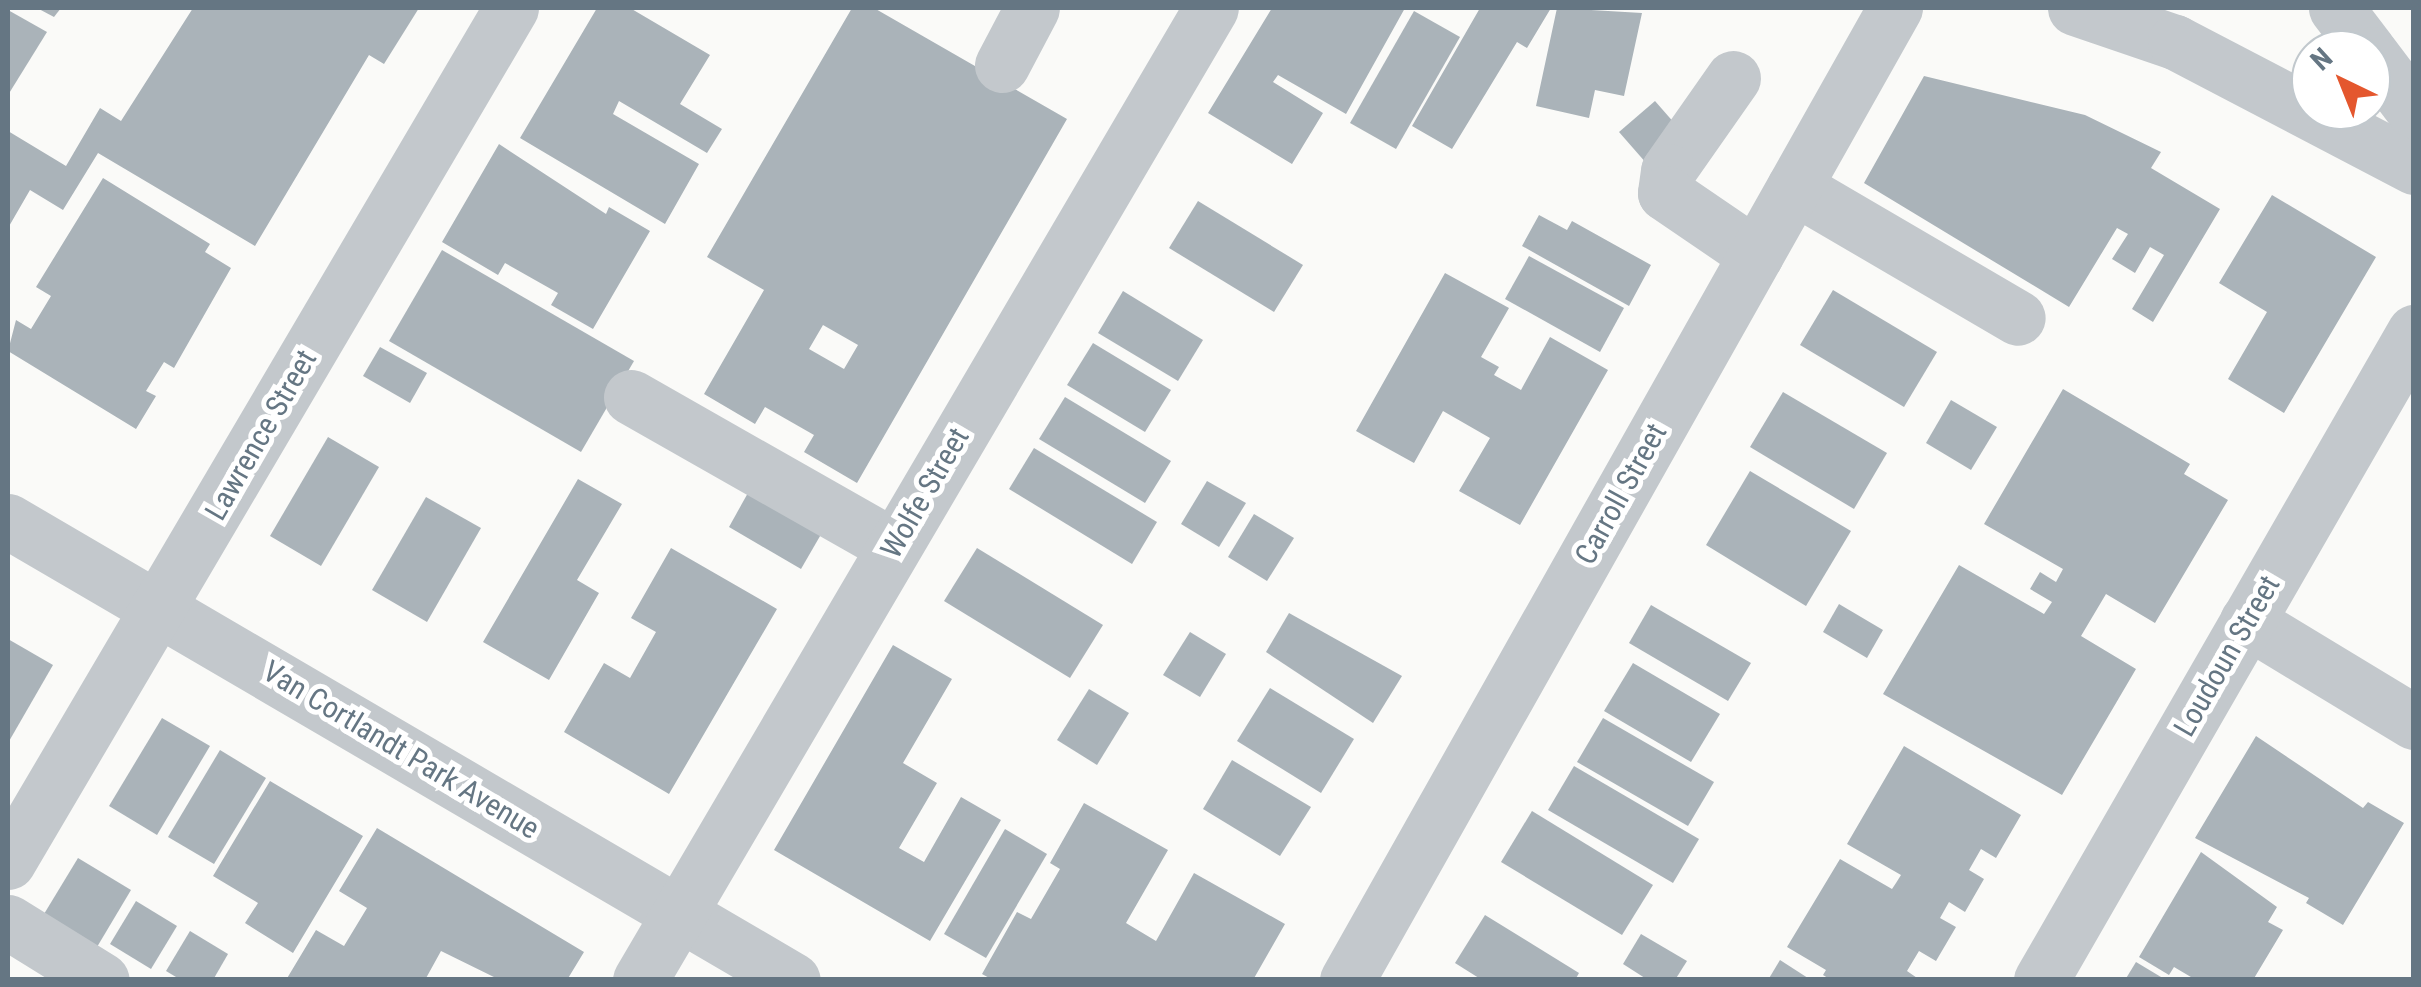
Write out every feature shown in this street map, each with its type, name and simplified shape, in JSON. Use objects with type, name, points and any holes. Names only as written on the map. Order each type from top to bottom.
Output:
[{"type":"street","name":"Lawrence Street","points":[[8,862],[161,608],[510,8]]},
{"type":"street","points":[[1002,64],[1032,8]]},
{"type":"street","name":"Wolfe Street","points":[[640,980],[1211,8]]},
{"type":"street","name":"Carroll Street","points":[[1347,980],[1894,8]]},
{"type":"street","points":[[2336,8],[2353,30]]},
{"type":"street","points":[[2092,9],[2181,25],[2414,167]]},
{"type":"street","points":[[1733,78],[1668,171],[1665,193],[1756,255]]},
{"type":"street","points":[[2391,80],[2414,110]]},
{"type":"street","points":[[1794,187],[2018,318]]},
{"type":"street","name":"Loudoun Street","points":[[2041,980],[2414,332]]},
{"type":"street","points":[[631,396],[893,546]]},
{"type":"street","name":"Van Cortlandt Park Avenue","points":[[8,521],[794,980]]},
{"type":"street","points":[[2248,621],[2414,722]]},
{"type":"street","points":[[8,922],[102,980]]},
{"type":"building","points":[[37,8],[61,8],[54,17]]},
{"type":"building","points":[[193,8],[419,8],[384,64],[369,55],[255,246],[98,153],[63,210],[30,190],[8,228],[8,131],[66,166],[100,108],[121,121]]},
{"type":"building","points":[[597,8],[630,8],[710,55],[680,104],[722,129],[707,153],[619,101],[613,114],[699,164],[665,224],[520,138]]},
{"type":"building","points":[[852,8],[874,8],[1067,119],[857,483],[804,452],[814,435],[765,407],[755,424],[704,394],[764,290],[707,257]],"holes":[[[823,325],[858,345],[844,369],[809,349]]]},
{"type":"building","points":[[1272,8],[1405,8],[1346,114],[1278,75],[1273,82],[1323,113],[1292,164],[1208,113]]},
{"type":"building","points":[[1480,8],[1551,8],[1527,48],[1517,42],[1452,149],[1412,126]]},
{"type":"building","points":[[1557,8],[1642,13],[1624,96],[1595,90],[1589,118],[1536,106]]},
{"type":"building","points":[[8,10],[47,32],[8,95]]},
{"type":"building","points":[[1414,11],[1460,37],[1396,149],[1350,123]]},
{"type":"building","points":[[1924,76],[2085,115],[2161,152],[2151,168],[2220,209],[2153,322],[2132,309],[2164,255],[2150,247],[2135,273],[2112,259],[2128,234],[2117,228],[2069,307],[1864,183]]},
{"type":"building","points":[[1655,101],[1683,133],[1647,164],[1619,132]]},
{"type":"building","points":[[499,144],[606,214],[609,207],[650,231],[593,329],[551,305],[558,293],[505,263],[498,275],[442,242]]},
{"type":"building","points":[[103,178],[210,244],[205,252],[231,268],[174,368],[164,362],[146,391],[156,396],[136,429],[8,351],[16,320],[31,329],[51,296],[36,287]]},
{"type":"building","points":[[2272,195],[2376,257],[2284,413],[2228,379],[2267,312],[2219,283]]},
{"type":"building","points":[[1198,201],[1303,265],[1274,312],[1169,248]]},
{"type":"building","points":[[1539,215],[1567,230],[1572,221],[1651,265],[1629,306],[1522,246]]},
{"type":"building","points":[[442,250],[634,361],[581,452],[389,341]]},
{"type":"building","points":[[1529,256],[1624,308],[1600,352],[1505,299]]},
{"type":"building","points":[[1445,273],[1509,308],[1481,357],[1499,367],[1494,375],[1521,390],[1550,337],[1608,370],[1520,525],[1459,491],[1490,438],[1443,411],[1414,463],[1356,431]]},
{"type":"building","points":[[1833,290],[1937,352],[1904,407],[1800,345]]},
{"type":"building","points":[[1123,291],[1203,340],[1178,381],[1098,333]]},
{"type":"building","points":[[1093,343],[1171,390],[1145,432],[1067,385]]},
{"type":"building","points":[[380,347],[427,373],[410,403],[363,376]]},
{"type":"building","points":[[2063,389],[2190,464],[2184,474],[2228,500],[2155,623],[2106,594],[2081,636],[2136,669],[2062,795],[1883,694],[1959,565],[2044,614],[2052,602],[2030,589],[2040,572],[2056,582],[2063,569],[1984,524]]},
{"type":"building","points":[[1783,392],[1887,453],[1854,509],[1750,447]]},
{"type":"building","points":[[1065,397],[1171,461],[1145,503],[1039,439]]},
{"type":"building","points":[[1951,400],[1997,427],[1971,470],[1926,443]]},
{"type":"building","points":[[328,437],[379,467],[321,566],[270,536]]},
{"type":"building","points":[[1034,448],[1157,522],[1132,564],[1009,489]]},
{"type":"building","points":[[1750,471],[1851,531],[1806,606],[1706,545]]},
{"type":"building","points":[[578,479],[622,504],[577,580],[599,593],[549,680],[483,642]]},
{"type":"building","points":[[1207,481],[1246,503],[1219,547],[1181,524]]},
{"type":"building","points":[[754,482],[827,524],[801,569],[729,527]]},
{"type":"building","points":[[426,497],[481,528],[427,622],[372,590]]},
{"type":"building","points":[[1254,514],[1294,538],[1267,581],[1228,557]]},
{"type":"building","points":[[671,548],[777,609],[669,794],[564,732],[604,663],[630,678],[656,632],[631,618]]},
{"type":"building","points":[[977,548],[1103,625],[1070,678],[944,601]]},
{"type":"building","points":[[1839,604],[1883,630],[1867,658],[1823,632]]},
{"type":"building","points":[[1651,605],[1751,663],[1728,701],[1629,643]]},
{"type":"building","points":[[1289,613],[1402,676],[1373,723],[1266,652]]},
{"type":"building","points":[[1190,632],[1226,654],[1200,697],[1163,675]]},
{"type":"building","points":[[8,639],[53,665],[8,743]]},
{"type":"building","points":[[893,645],[952,679],[903,763],[937,783],[899,848],[924,862],[961,797],[1001,820],[930,941],[774,850]]},
{"type":"building","points":[[1633,663],[1720,714],[1691,762],[1604,711]]},
{"type":"building","points":[[1270,688],[1354,739],[1321,793],[1237,741]]},
{"type":"building","points":[[1089,689],[1129,713],[1097,765],[1057,740]]},
{"type":"building","points":[[162,718],[210,746],[157,835],[109,806]]},
{"type":"building","points":[[1603,718],[1714,782],[1688,826],[1577,762]]},
{"type":"building","points":[[2256,736],[2363,808],[2368,802],[2404,823],[2343,925],[2306,903],[2309,898],[2195,838]]},
{"type":"building","points":[[1904,746],[2021,815],[1996,858],[1981,849],[1969,870],[1984,879],[1965,912],[1949,902],[1940,918],[1956,927],[1936,961],[1919,951],[1907,971],[1920,980],[1831,980],[1823,975],[1826,970],[1787,947],[1840,859],[1892,889],[1901,875],[1847,844]]},
{"type":"building","points":[[220,750],[266,778],[214,864],[168,837]]},
{"type":"building","points":[[1232,760],[1311,807],[1280,856],[1203,809]]},
{"type":"building","points":[[1574,766],[1699,839],[1673,883],[1548,810]]},
{"type":"building","points":[[270,781],[363,836],[293,953],[245,923],[258,903],[213,876]]},
{"type":"building","points":[[1084,803],[1168,850],[1126,923],[1156,941],[1194,873],[1285,924],[1253,980],[993,980],[982,974],[1017,912],[1031,919],[1060,869],[1050,863]]},
{"type":"building","points":[[1532,811],[1653,885],[1622,935],[1501,862]]},
{"type":"building","points":[[377,828],[584,952],[567,980],[500,980],[441,951],[425,980],[286,980],[316,930],[344,946],[367,908],[339,891]]},
{"type":"building","points":[[1005,829],[1047,854],[986,958],[944,934]]},
{"type":"building","points":[[2201,852],[2277,907],[2268,922],[2283,930],[2253,980],[2196,980],[2174,967],[2169,975],[2139,957]]},
{"type":"building","points":[[78,858],[131,890],[97,947],[44,914]]},
{"type":"building","points":[[136,901],[177,926],[151,969],[110,944]]},
{"type":"building","points":[[1485,915],[1579,973],[1575,980],[1482,980],[1455,963]]},
{"type":"building","points":[[190,931],[228,954],[213,980],[181,980],[166,971]]},
{"type":"building","points":[[1641,934],[1687,961],[1675,980],[1648,980],[1623,964]]},
{"type":"building","points":[[1780,960],[1811,980],[1768,980]]},
{"type":"building","points":[[2136,962],[2166,980],[2125,980]]}]
